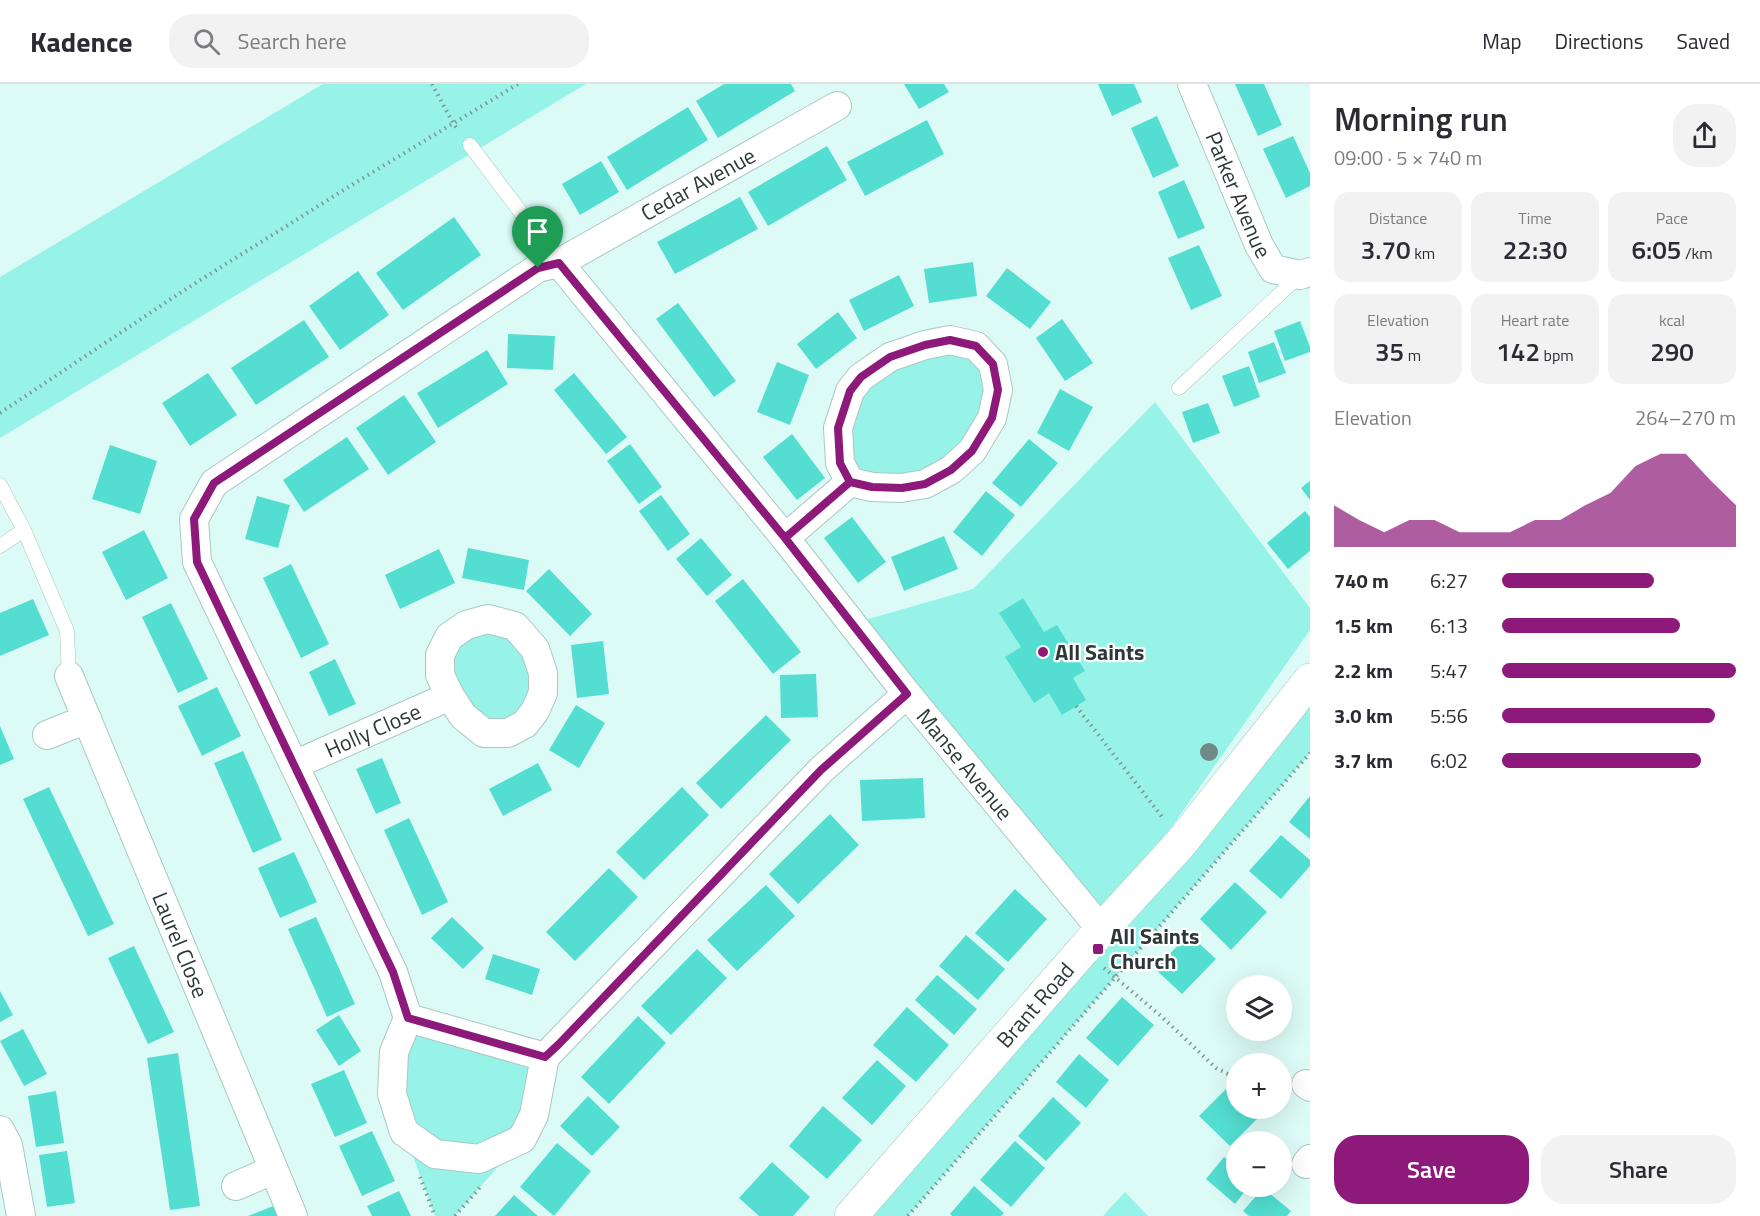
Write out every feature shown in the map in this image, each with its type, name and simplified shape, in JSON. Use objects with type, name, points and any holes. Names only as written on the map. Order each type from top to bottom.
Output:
[{"type":"street","name":"Parker Avenue","points":[[1191,84],[1259,245],[1274,269],[1305,273]]},
{"type":"street","name":"Cedar Avenue","points":[[408,1018],[393,972],[197,562],[194,519],[214,483],[538,268],[559,263],[837,106]]},
{"type":"street","name":"Manse Avenue","points":[[559,263],[785,538],[907,694],[1092,940]]},
{"type":"street","points":[[950,340],[976,346],[993,364],[998,390],[992,418],[972,451],[951,470],[925,484],[902,488],[872,487],[850,482],[840,463],[838,428],[850,391],[861,377],[890,357],[925,345],[950,340]]},
{"type":"street","points":[[785,538],[850,482]]},
{"type":"street","name":"Laurel Close","points":[[69,676],[293,1216]]},
{"type":"street","name":"Brant Road","points":[[851,1216],[1092,940],[1181,843],[1310,680]]},
{"type":"street","points":[[545,1057],[408,1018],[394,1052],[392,1094],[404,1132],[435,1154],[479,1159],[522,1139],[534,1116],[545,1057],[821,770],[907,694]]},
{"type":"street","name":"Holly Close","points":[[294,765],[450,696]]},
{"type":"street","points":[[47,735],[87,719]]},
{"type":"street","points":[[0,1130],[8,1145],[21,1216]]},
{"type":"street","points":[[236,1186],[273,1170]]},
{"type":"lane","points":[[470,145],[559,263]]},
{"type":"lane","points":[[1179,388],[1305,273]]},
{"type":"lane","points":[[0,485],[24,530],[67,631],[69,676]]},
{"type":"lane","points":[[0,546],[24,530]]},
{"type":"path","points":[[432,84],[453,123]]},
{"type":"path","points":[[0,413],[186,289],[518,84]]},
{"type":"path","points":[[1076,706],[1181,843]]},
{"type":"path","points":[[908,1216],[1310,753]]},
{"type":"path","points":[[1092,940],[1116,978],[1161,1016],[1216,1068],[1226,1073]]},
{"type":"shaded area","points":[[323,84],[586,84],[0,438],[0,277]]},
{"type":"shaded area","points":[[976,346],[998,390],[951,470],[855,484],[850,391],[861,377]]},
{"type":"shaded area","points":[[1155,402],[1310,608],[1310,630],[1171,828],[1099,910],[865,620],[973,589]]},
{"type":"shaded area","points":[[488,619],[535,649],[535,711],[484,733],[440,655]]},
{"type":"shaded area","points":[[1310,680],[1310,753],[908,1216],[851,1216]]},
{"type":"shaded area","points":[[408,1018],[545,1057],[522,1139],[455,1216],[435,1216],[404,1132]]},
{"type":"shaded area","points":[[1125,1192],[1148,1216],[1103,1216]]},
{"type":"building","points":[[724,84],[791,84],[795,91],[718,138],[696,101]]},
{"type":"building","points":[[904,84],[944,84],[949,92],[919,109]]},
{"type":"building","points":[[1098,84],[1134,84],[1142,102],[1112,116]]},
{"type":"building","points":[[1235,84],[1264,84],[1282,125],[1258,136]]},
{"type":"building","points":[[688,107],[708,140],[627,190],[607,157]]},
{"type":"building","points":[[1157,116],[1179,166],[1153,178],[1131,128]]},
{"type":"building","points":[[927,120],[944,154],[865,196],[847,162]]},
{"type":"building","points":[[1293,136],[1310,173],[1310,186],[1286,198],[1263,149]]},
{"type":"building","points":[[827,146],[847,180],[768,226],[748,192]]},
{"type":"building","points":[[601,161],[619,192],[580,215],[562,184]]},
{"type":"building","points":[[1184,180],[1205,228],[1178,239],[1158,192]]},
{"type":"building","points":[[740,197],[758,229],[675,274],[657,242]]},
{"type":"building","points":[[454,217],[481,255],[403,310],[376,273]]},
{"type":"building","points":[[1199,245],[1222,296],[1191,310],[1168,258]]},
{"type":"building","points":[[973,262],[977,296],[929,303],[924,269]]},
{"type":"building","points":[[1007,268],[1051,302],[1030,329],[986,296]]},
{"type":"building","points":[[358,271],[389,315],[340,350],[309,306]]},
{"type":"building","points":[[899,275],[914,306],[864,331],[849,300]]},
{"type":"building","points":[[678,303],[736,381],[714,397],[656,319]]},
{"type":"building","points":[[838,312],[857,338],[816,369],[797,344]]},
{"type":"building","points":[[1062,319],[1093,363],[1065,381],[1036,338]]},
{"type":"building","points":[[304,320],[329,357],[256,405],[231,368]]},
{"type":"building","points":[[1300,321],[1310,352],[1285,361],[1274,331]]},
{"type":"building","points":[[508,334],[555,336],[553,370],[507,368]]},
{"type":"building","points":[[1274,342],[1286,373],[1259,383],[1248,352]]},
{"type":"building","points":[[487,350],[508,384],[438,428],[417,393]]},
{"type":"building","points":[[777,362],[809,375],[790,425],[757,412]]},
{"type":"building","points":[[1249,366],[1260,397],[1234,407],[1222,376]]},
{"type":"building","points":[[208,373],[237,415],[190,446],[162,403]]},
{"type":"building","points":[[574,373],[627,437],[606,454],[554,390]]},
{"type":"building","points":[[1060,389],[1093,407],[1069,451],[1037,433]]},
{"type":"building","points":[[404,395],[436,442],[388,475],[356,428]]},
{"type":"building","points":[[1208,403],[1220,433],[1193,443],[1182,412]]},
{"type":"building","points":[[792,434],[825,478],[797,500],[763,457]]},
{"type":"building","points":[[347,437],[369,469],[304,512],[283,480]]},
{"type":"building","points":[[1029,439],[1058,463],[1021,507],[992,483]]},
{"type":"building","points":[[630,444],[662,487],[639,504],[607,461]]},
{"type":"building","points":[[110,445],[157,461],[140,514],[92,499]]},
{"type":"building","points":[[1310,481],[1310,500],[1301,488]]},
{"type":"building","points":[[986,491],[1015,515],[982,556],[953,532]]},
{"type":"building","points":[[661,495],[690,534],[668,551],[639,511]]},
{"type":"building","points":[[257,496],[290,505],[278,548],[245,539]]},
{"type":"building","points":[[1305,511],[1310,517],[1310,551],[1288,569],[1267,543]]},
{"type":"building","points":[[852,517],[886,562],[858,583],[824,538]]},
{"type":"building","points":[[144,530],[168,578],[126,600],[102,552]]},
{"type":"building","points":[[944,536],[958,569],[904,591],[891,557]]},
{"type":"building","points":[[701,538],[732,575],[707,596],[676,559]]},
{"type":"building","points":[[468,548],[529,560],[524,590],[462,578]]},
{"type":"building","points":[[439,549],[455,583],[400,609],[385,575]]},
{"type":"building","points":[[291,564],[329,644],[301,658],[263,578]]},
{"type":"building","points":[[549,569],[592,614],[570,636],[526,591]]},
{"type":"building","points":[[743,579],[801,652],[773,674],[715,601]]},
{"type":"building","name":"All Saints","points":[[1023,598],[1044,632],[1057,625],[1085,671],[1073,678],[1086,700],[1062,715],[1049,693],[1034,703],[1005,657],[1021,647],[999,613]]},
{"type":"building","points":[[33,599],[49,635],[0,656],[0,613]]},
{"type":"building","points":[[171,603],[208,679],[178,693],[142,617]]},
{"type":"building","points":[[603,641],[609,694],[577,698],[571,645]]},
{"type":"building","points":[[335,659],[356,704],[329,716],[309,672]]},
{"type":"building","points":[[816,674],[818,717],[781,718],[780,675]]},
{"type":"building","points":[[217,687],[241,736],[202,756],[178,706]]},
{"type":"building","points":[[576,705],[605,723],[579,768],[549,750]]},
{"type":"building","points":[[766,715],[791,740],[721,809],[696,783]]},
{"type":"building","points":[[0,726],[14,759],[0,765]]},
{"type":"building","points":[[243,751],[282,840],[253,853],[214,763]]},
{"type":"building","points":[[382,758],[401,803],[376,814],[356,769]]},
{"type":"building","points":[[538,763],[552,790],[503,816],[489,789]]},
{"type":"building","points":[[923,778],[925,818],[862,821],[860,780]]},
{"type":"building","points":[[49,787],[114,924],[88,936],[23,799]]},
{"type":"building","points":[[682,787],[709,815],[644,880],[616,852]]},
{"type":"building","points":[[1310,796],[1310,839],[1289,822]]},
{"type":"building","points":[[830,814],[859,845],[798,904],[769,874]]},
{"type":"building","points":[[409,818],[448,902],[422,915],[384,830]]},
{"type":"building","points":[[1281,835],[1310,860],[1310,866],[1281,899],[1249,871]]},
{"type":"building","points":[[294,852],[317,902],[280,918],[258,868]]},
{"type":"building","points":[[609,868],[638,897],[575,961],[546,932]]},
{"type":"building","points":[[1235,882],[1267,912],[1231,950],[1200,919]]},
{"type":"building","points":[[766,885],[795,916],[737,971],[707,940]]},
{"type":"building","points":[[1015,889],[1047,919],[1008,962],[975,933]]},
{"type":"building","points":[[316,917],[355,1004],[327,1017],[288,929]]},
{"type":"building","points":[[452,917],[484,948],[463,969],[431,938]]},
{"type":"building","points":[[1189,934],[1216,959],[1182,994],[1155,969]]},
{"type":"building","points":[[966,935],[1005,969],[978,1000],[939,966]]},
{"type":"building","points":[[134,946],[174,1032],[148,1044],[108,958]]},
{"type":"building","points":[[697,949],[727,978],[671,1035],[641,1006]]},
{"type":"building","points":[[493,954],[540,969],[532,995],[485,979]]},
{"type":"building","points":[[937,975],[977,1009],[954,1035],[915,1000]]},
{"type":"building","points":[[0,991],[13,1015],[0,1022]]},
{"type":"building","points":[[1122,997],[1154,1025],[1118,1066],[1086,1038]]},
{"type":"building","points":[[907,1007],[949,1045],[916,1082],[873,1045]]},
{"type":"building","points":[[339,1015],[361,1051],[339,1066],[316,1030]]},
{"type":"building","points":[[638,1016],[666,1043],[609,1104],[581,1077]]},
{"type":"building","points":[[23,1029],[47,1074],[24,1086],[0,1041]]},
{"type":"building","points":[[178,1053],[200,1206],[170,1210],[147,1058]]},
{"type":"building","points":[[1079,1054],[1109,1080],[1086,1108],[1056,1082]]},
{"type":"building","points":[[877,1060],[906,1086],[872,1125],[842,1098]]},
{"type":"building","points":[[344,1070],[367,1123],[335,1137],[311,1084]]},
{"type":"building","points":[[1226,1089],[1226,1119],[1257,1119],[1245,1131],[1226,1131],[1226,1142],[1199,1116]]},
{"type":"building","points":[[56,1091],[64,1143],[36,1147],[28,1096]]},
{"type":"building","points":[[588,1096],[620,1127],[592,1156],[560,1126]]},
{"type":"building","points":[[1053,1097],[1081,1123],[1046,1161],[1018,1136]]},
{"type":"building","points":[[823,1106],[862,1140],[827,1179],[789,1146]]},
{"type":"building","points":[[372,1131],[395,1181],[362,1196],[339,1146]]},
{"type":"building","points":[[1015,1141],[1045,1168],[1011,1207],[980,1180]]},
{"type":"building","points":[[557,1143],[591,1171],[554,1216],[520,1187]]},
{"type":"building","points":[[67,1151],[75,1203],[47,1207],[39,1155]]},
{"type":"building","points":[[1224,1157],[1226,1159],[1226,1196],[1206,1179]]},
{"type":"building","points":[[772,1162],[810,1197],[793,1216],[759,1216],[739,1198]]},
{"type":"building","points":[[974,1186],[1004,1213],[1001,1216],[952,1216],[950,1214]]},
{"type":"building","points":[[399,1191],[411,1216],[372,1216],[367,1206]]},
{"type":"building","points":[[514,1195],[538,1216],[495,1216]]},
{"type":"building","points":[[1227,1197],[1240,1197],[1235,1204]]},
{"type":"building","points":[[1255,1197],[1274,1197],[1291,1211],[1287,1216],[1249,1216],[1243,1211]]},
{"type":"building","points":[[276,1205],[281,1216],[248,1216]]},
{"type":"place","name":"All Saints","points":[[1043,652]]},
{"type":"place","name":"All Saints Church","points":[[1098,949]]},
{"type":"route","points":[[538,268],[214,483],[194,519],[197,562],[393,972],[408,1018],[545,1057],[821,770],[907,694],[785,538],[850,482],[840,463],[838,428],[850,391],[861,377],[890,357],[925,345],[950,340],[976,346],[993,364],[998,390],[992,418],[972,451],[951,470],[925,484],[902,488],[872,487],[850,482],[785,538],[559,263],[538,268]]}]
